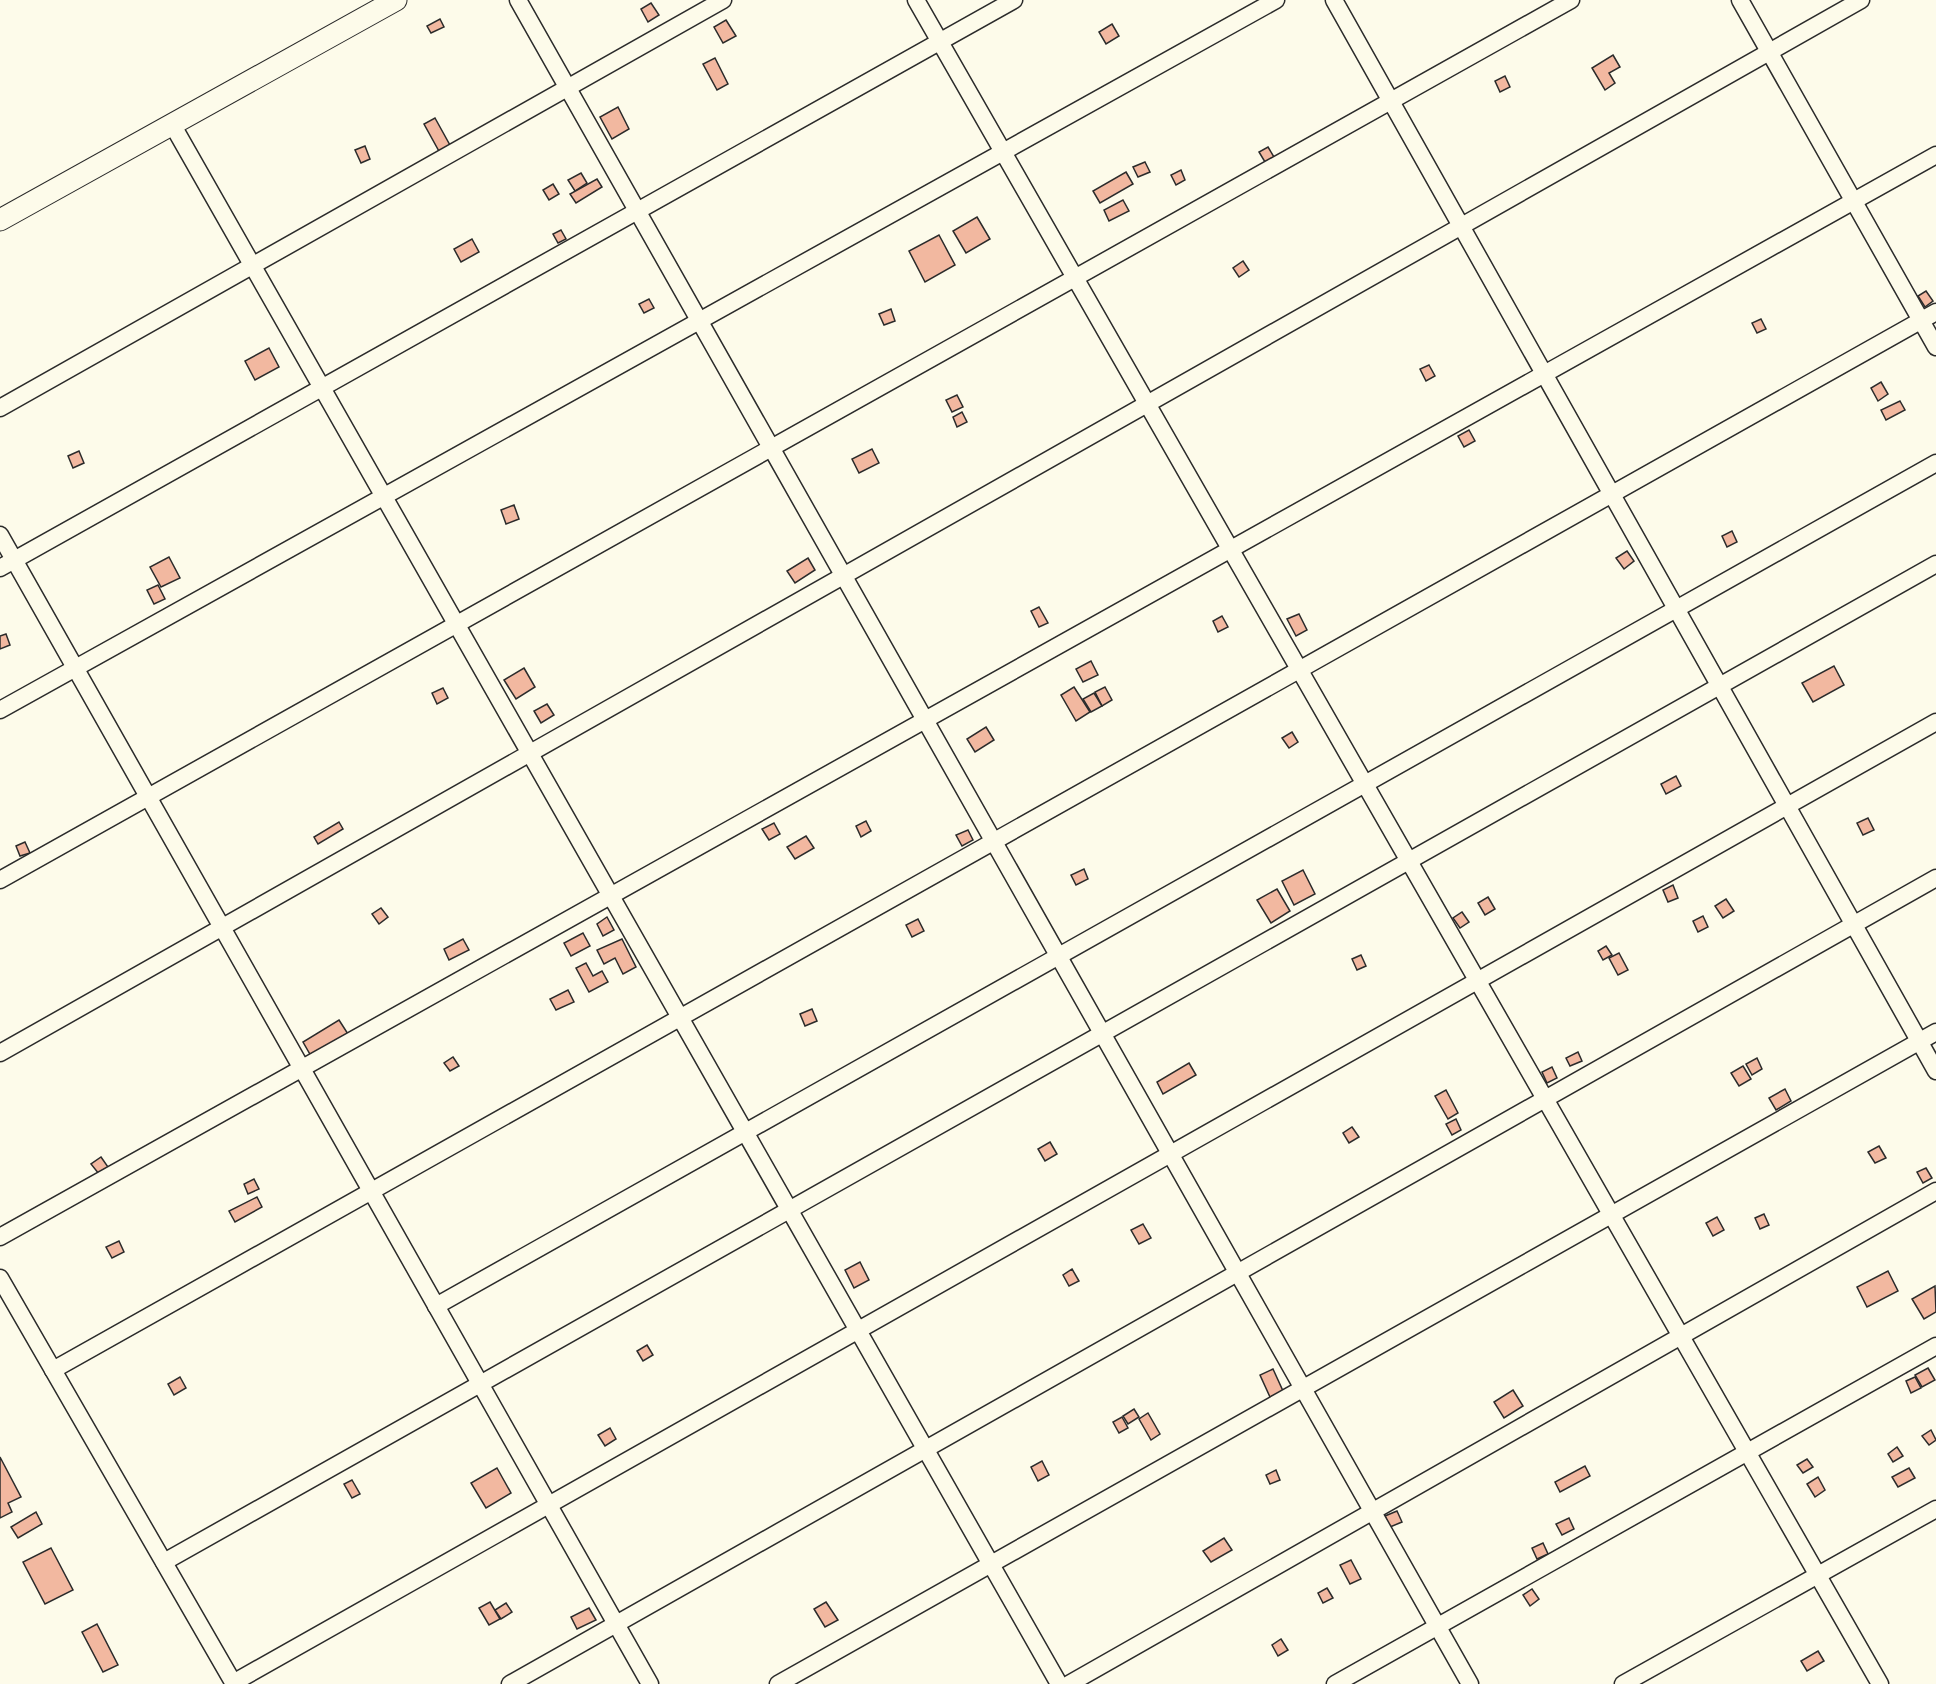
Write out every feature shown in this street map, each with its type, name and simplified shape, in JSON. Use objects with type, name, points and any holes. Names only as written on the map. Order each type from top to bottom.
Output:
[{"type":"street","points":[[0,220],[396,0]]},
{"type":"street","points":[[518,0],[1470,1684]]},
{"type":"street","points":[[0,408],[723,0]]},
{"type":"street","points":[[916,0],[1880,1684]]},
{"type":"street","points":[[7,564],[1014,0]]},
{"type":"street","points":[[0,710],[1276,0]]},
{"type":"street","points":[[1334,0],[1936,1071]]},
{"type":"street","points":[[0,880],[1571,0]]},
{"type":"street","points":[[1740,0],[1936,347]]},
{"type":"street","points":[[0,1053],[1861,0]]},
{"type":"street","points":[[172,124],[1059,1684]]},
{"type":"street","points":[[0,1237],[1936,155]]},
{"type":"street","points":[[53,1370],[1936,312]]},
{"type":"street","points":[[436,1306],[1936,463]]},
{"type":"street","points":[[0,535],[7,564],[75,668],[650,1684]]},
{"type":"street","points":[[164,1562],[1936,564]]},
{"type":"street","points":[[0,1278],[234,1683],[1936,722]]},
{"type":"street","points":[[510,1684],[1936,878]]},
{"type":"street","points":[[778,1684],[1936,1032]]},
{"type":"street","points":[[1069,1684],[1936,1191]]},
{"type":"street","points":[[1335,1684],[1936,1347]]},
{"type":"street","points":[[1623,1684],[1936,1509]]},
{"type":"building","points":[[651,3],[659,15],[648,22],[641,9]]},
{"type":"building","points":[[440,19],[444,27],[431,33],[427,26]]},
{"type":"building","points":[[726,20],[736,36],[723,43],[714,27]]},
{"type":"building","points":[[1112,24],[1119,36],[1106,44],[1099,32]]},
{"type":"building","points":[[1613,55],[1620,67],[1609,73],[1615,83],[1605,90],[1592,68]]},
{"type":"building","points":[[715,58],[728,84],[717,90],[703,64]]},
{"type":"building","points":[[1505,76],[1510,87],[1500,92],[1495,81]]},
{"type":"building","points":[[618,107],[629,129],[612,139],[600,117]]},
{"type":"building","points":[[435,118],[451,147],[440,153],[424,124]]},
{"type":"building","points":[[365,146],[370,159],[361,163],[355,150]]},
{"type":"building","points":[[1268,147],[1274,157],[1265,162],[1259,152]]},
{"type":"building","points":[[1145,162],[1150,172],[1138,177],[1133,167]]},
{"type":"building","points":[[1181,170],[1185,180],[1176,185],[1171,175]]},
{"type":"building","points":[[1126,172],[1133,184],[1100,203],[1093,191]]},
{"type":"building","points":[[581,173],[587,183],[575,191],[568,180]]},
{"type":"building","points":[[597,179],[602,187],[576,203],[570,194]]},
{"type":"building","points":[[553,184],[559,194],[549,200],[543,190]]},
{"type":"building","points":[[1123,200],[1129,211],[1109,221],[1104,210]]},
{"type":"building","points":[[977,217],[990,239],[966,253],[953,231]]},
{"type":"building","points":[[561,230],[566,239],[558,243],[553,234]]},
{"type":"building","points":[[939,235],[955,265],[925,282],[909,251]]},
{"type":"building","points":[[472,239],[479,252],[461,262],[454,249]]},
{"type":"building","points":[[1243,261],[1249,270],[1239,277],[1233,268]]},
{"type":"building","points":[[1926,291],[1933,301],[1925,307],[1918,296]]},
{"type":"building","points":[[649,299],[654,308],[644,313],[639,304]]},
{"type":"building","points":[[891,309],[895,321],[884,325],[879,314]]},
{"type":"building","points":[[1761,319],[1766,329],[1757,333],[1752,323]]},
{"type":"building","points":[[269,348],[279,367],[255,380],[245,361]]},
{"type":"building","points":[[1429,365],[1435,376],[1426,381],[1420,369]]},
{"type":"building","points":[[1881,382],[1888,394],[1878,401],[1871,388]]},
{"type":"building","points":[[957,395],[963,407],[952,412],[946,400]]},
{"type":"building","points":[[1900,401],[1905,410],[1886,420],[1881,410]]},
{"type":"building","points":[[962,412],[967,422],[957,427],[953,417]]},
{"type":"building","points":[[1469,430],[1475,441],[1464,447],[1458,436]]},
{"type":"building","points":[[872,449],[879,463],[859,473],[852,459]]},
{"type":"building","points":[[79,451],[84,463],[73,468],[68,456]]},
{"type":"building","points":[[514,505],[519,519],[506,524],[501,510]]},
{"type":"building","points":[[1732,531],[1737,542],[1727,547],[1722,536]]},
{"type":"building","points":[[1627,551],[1634,561],[1624,569],[1616,558]]},
{"type":"building","points":[[169,557],[180,578],[161,587],[150,567]]},
{"type":"building","points":[[808,558],[815,570],[795,583],[787,571]]},
{"type":"building","points":[[158,585],[165,599],[154,604],[147,590]]},
{"type":"building","points":[[1039,607],[1048,623],[1039,627],[1031,611]]},
{"type":"building","points":[[1299,614],[1307,630],[1296,636],[1287,619]]},
{"type":"building","points":[[1222,616],[1228,627],[1218,632],[1213,621]]},
{"type":"building","points":[[6,634],[10,645],[0,649],[0,636]]},
{"type":"building","points":[[1091,661],[1098,675],[1083,682],[1076,669]]},
{"type":"building","points":[[1834,666],[1844,685],[1813,702],[1802,683]]},
{"type":"building","points":[[524,668],[535,687],[516,699],[504,680]]},
{"type":"building","points":[[1074,687],[1090,712],[1076,721],[1061,695]]},
{"type":"building","points":[[1105,687],[1112,700],[1102,706],[1095,692]]},
{"type":"building","points":[[443,688],[448,698],[437,704],[432,693]]},
{"type":"building","points":[[1094,693],[1102,706],[1091,712],[1083,699]]},
{"type":"building","points":[[547,704],[554,715],[541,723],[534,711]]},
{"type":"building","points":[[986,727],[994,740],[975,752],[967,739]]},
{"type":"building","points":[[1292,732],[1298,742],[1289,748],[1282,738]]},
{"type":"building","points":[[1676,776],[1681,786],[1666,794],[1661,784]]},
{"type":"building","points":[[1868,818],[1874,830],[1863,835],[1857,823]]},
{"type":"building","points":[[866,821],[871,831],[861,837],[856,826]]},
{"type":"building","points":[[339,822],[343,829],[318,844],[314,837]]},
{"type":"building","points":[[774,823],[780,834],[769,840],[762,829]]},
{"type":"building","points":[[968,830],[973,840],[962,846],[956,835]]},
{"type":"building","points":[[806,836],[814,848],[795,859],[787,847]]},
{"type":"building","points":[[25,842],[30,853],[20,856],[16,846]]},
{"type":"building","points":[[1084,869],[1088,879],[1076,885],[1071,875]]},
{"type":"building","points":[[1303,870],[1315,894],[1294,905],[1282,881]]},
{"type":"building","points":[[1673,885],[1678,898],[1668,902],[1663,890]]},
{"type":"building","points":[[1277,889],[1290,911],[1271,923],[1257,900]]},
{"type":"building","points":[[1488,897],[1495,909],[1485,915],[1478,903]]},
{"type":"building","points":[[1726,899],[1734,911],[1723,918],[1715,906]]},
{"type":"building","points":[[381,908],[388,917],[379,924],[372,914]]},
{"type":"building","points":[[1462,912],[1469,922],[1460,928],[1453,918]]},
{"type":"building","points":[[1703,916],[1708,927],[1698,932],[1693,921]]},
{"type":"building","points":[[607,917],[614,930],[603,936],[597,924]]},
{"type":"building","points":[[918,919],[924,931],[912,937],[906,925]]},
{"type":"building","points":[[583,933],[590,946],[571,956],[564,943]]},
{"type":"building","points":[[463,939],[469,950],[449,960],[444,949]]},
{"type":"building","points":[[622,939],[636,967],[623,974],[615,958],[604,964],[597,950]]},
{"type":"building","points":[[1606,946],[1612,955],[1603,960],[1598,951]]},
{"type":"building","points":[[1619,953],[1628,970],[1618,975],[1609,958]]},
{"type":"building","points":[[1361,955],[1366,966],[1357,970],[1352,959]]},
{"type":"building","points":[[586,963],[593,976],[602,971],[608,982],[589,992],[576,968]]},
{"type":"building","points":[[568,990],[574,1002],[556,1010],[550,999]]},
{"type":"building","points":[[812,1009],[817,1021],[805,1026],[800,1014]]},
{"type":"building","points":[[339,1020],[348,1034],[311,1056],[303,1042]]},
{"type":"building","points":[[1578,1052],[1582,1061],[1570,1066],[1566,1058]]},
{"type":"building","points":[[453,1057],[459,1066],[450,1071],[444,1063]]},
{"type":"building","points":[[1757,1058],[1762,1069],[1752,1075],[1746,1064]]},
{"type":"building","points":[[1189,1063],[1196,1075],[1163,1094],[1157,1082]]},
{"type":"building","points":[[1743,1066],[1751,1079],[1739,1086],[1731,1073]]},
{"type":"building","points":[[1552,1067],[1557,1078],[1547,1083],[1542,1072]]},
{"type":"building","points":[[1785,1089],[1791,1101],[1776,1110],[1769,1098]]},
{"type":"building","points":[[1446,1090],[1458,1113],[1448,1119],[1435,1096]]},
{"type":"building","points":[[1456,1119],[1461,1130],[1452,1135],[1446,1124]]},
{"type":"building","points":[[1352,1127],[1359,1137],[1349,1143],[1343,1133]]},
{"type":"building","points":[[1050,1142],[1057,1154],[1045,1161],[1038,1149]]},
{"type":"building","points":[[1879,1146],[1886,1158],[1875,1163],[1868,1152]]},
{"type":"building","points":[[101,1157],[108,1167],[99,1174],[91,1164]]},
{"type":"building","points":[[1926,1168],[1932,1178],[1923,1183],[1917,1172]]},
{"type":"building","points":[[254,1179],[259,1189],[248,1194],[244,1184]]},
{"type":"building","points":[[257,1197],[262,1207],[235,1222],[229,1211]]},
{"type":"building","points":[[1764,1214],[1769,1225],[1760,1229],[1755,1218]]},
{"type":"building","points":[[1717,1217],[1724,1230],[1713,1236],[1706,1223]]},
{"type":"building","points":[[1143,1224],[1151,1238],[1139,1244],[1131,1230]]},
{"type":"building","points":[[119,1241],[124,1252],[112,1258],[106,1247]]},
{"type":"building","points":[[860,1262],[869,1280],[854,1288],[845,1270]]},
{"type":"building","points":[[1072,1269],[1079,1281],[1069,1286],[1063,1275]]},
{"type":"building","points":[[1888,1271],[1898,1291],[1867,1307],[1857,1287]]},
{"type":"building","points":[[1935,1286],[1936,1312],[1924,1319],[1912,1299]]},
{"type":"building","points":[[647,1345],[653,1355],[643,1361],[637,1351]]},
{"type":"building","points":[[1928,1368],[1935,1380],[1922,1387],[1915,1375]]},
{"type":"building","points":[[1273,1369],[1283,1391],[1270,1397],[1260,1375]]},
{"type":"building","points":[[180,1377],[186,1388],[174,1395],[168,1384]]},
{"type":"building","points":[[1915,1377],[1921,1388],[1911,1393],[1906,1381]]},
{"type":"building","points":[[1513,1390],[1523,1406],[1504,1418],[1494,1402]]},
{"type":"building","points":[[1134,1409],[1139,1417],[1128,1424],[1123,1416]]},
{"type":"building","points":[[1148,1413],[1160,1434],[1151,1440],[1139,1419]]},
{"type":"building","points":[[1122,1417],[1128,1428],[1119,1433],[1113,1422]]},
{"type":"building","points":[[610,1428],[616,1439],[605,1446],[598,1435]]},
{"type":"building","points":[[1931,1430],[1936,1440],[1929,1445],[1922,1436]]},
{"type":"building","points":[[1897,1447],[1903,1456],[1893,1462],[1888,1454]]},
{"type":"building","points":[[0,1457],[21,1497],[8,1503],[12,1512],[0,1518]]},
{"type":"building","points":[[1807,1459],[1813,1467],[1803,1473],[1797,1465]]},
{"type":"building","points":[[1042,1461],[1049,1475],[1038,1481],[1031,1467]]},
{"type":"building","points":[[1585,1466],[1590,1476],[1560,1492],[1555,1482]]},
{"type":"building","points":[[497,1468],[511,1493],[486,1508],[471,1483]]},
{"type":"building","points":[[1909,1468],[1915,1478],[1898,1487],[1892,1477]]},
{"type":"building","points":[[1276,1470],[1280,1480],[1270,1484],[1266,1475]]},
{"type":"building","points":[[1818,1477],[1825,1490],[1815,1497],[1807,1484]]},
{"type":"building","points":[[352,1480],[360,1494],[352,1498],[344,1484]]},
{"type":"building","points":[[1397,1511],[1402,1522],[1390,1527],[1385,1516]]},
{"type":"building","points":[[36,1512],[42,1524],[18,1538],[11,1527]]},
{"type":"building","points":[[1569,1518],[1574,1529],[1562,1535],[1556,1524]]},
{"type":"building","points":[[1224,1538],[1232,1550],[1211,1562],[1203,1551]]},
{"type":"building","points":[[1543,1543],[1548,1554],[1537,1559],[1532,1548]]},
{"type":"building","points":[[51,1548],[73,1590],[45,1604],[23,1562]]},
{"type":"building","points":[[1351,1560],[1361,1579],[1350,1584],[1340,1565]]},
{"type":"building","points":[[1327,1588],[1333,1598],[1323,1603],[1318,1593]]},
{"type":"building","points":[[1532,1589],[1539,1599],[1530,1606],[1523,1595]]},
{"type":"building","points":[[490,1602],[500,1619],[489,1625],[479,1608]]},
{"type":"building","points":[[826,1602],[838,1620],[825,1627],[814,1609]]},
{"type":"building","points":[[506,1603],[512,1612],[501,1619],[495,1610]]},
{"type":"building","points":[[589,1608],[596,1620],[577,1629],[571,1617]]},
{"type":"building","points":[[97,1624],[118,1665],[103,1672],[82,1632]]},
{"type":"building","points":[[1281,1639],[1288,1650],[1278,1656],[1272,1645]]},
{"type":"building","points":[[1818,1651],[1824,1661],[1807,1671],[1801,1661]]}]
